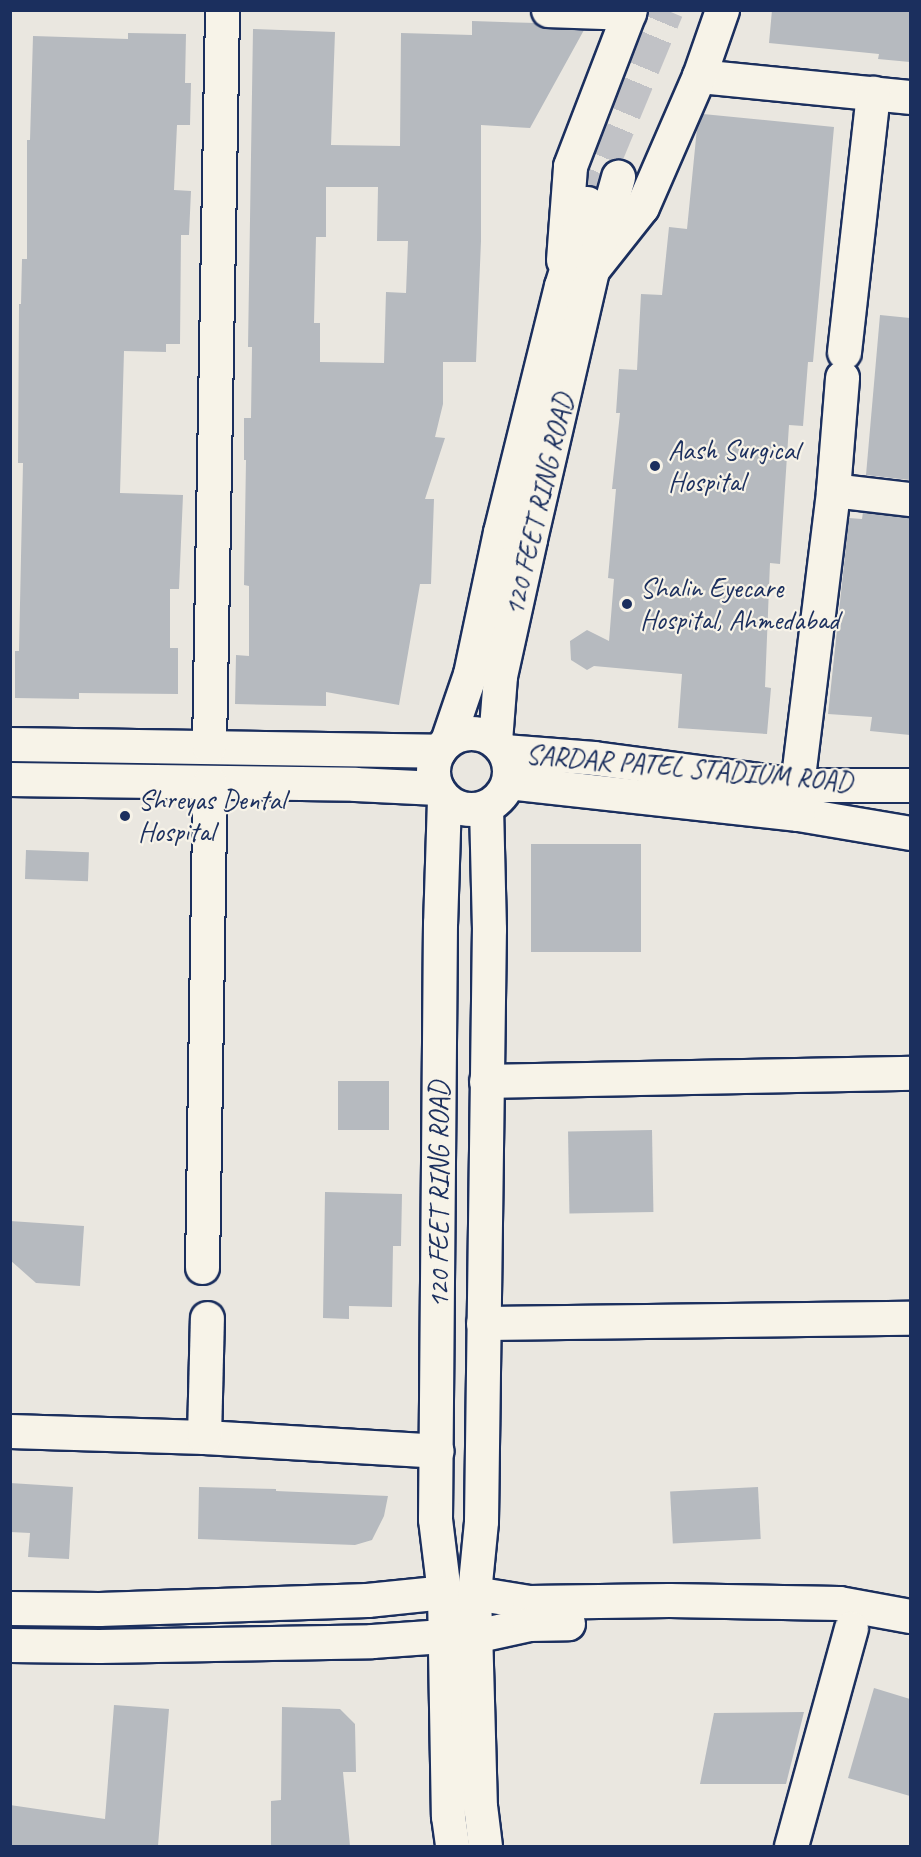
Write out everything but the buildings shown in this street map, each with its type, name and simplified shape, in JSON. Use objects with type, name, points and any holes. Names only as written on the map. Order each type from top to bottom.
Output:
[{"type":"street","points":[[209,747],[222,10]]},
{"type":"street","points":[[548,10],[630,12],[570,166],[561,286]]},
{"type":"street","points":[[592,270],[642,207],[699,76],[722,10]]},
{"type":"street","points":[[699,76],[910,97]]},
{"type":"street","points":[[798,799],[833,490],[843,364],[873,93]]},
{"type":"street","name":"120 FEET RING ROAD","points":[[502,758],[501,676],[592,270],[618,177]]},
{"type":"street","points":[[561,286],[587,203]]},
{"type":"street","name":"120 FEET RING ROAD","points":[[443,746],[470,674],[501,532],[561,286]]},
{"type":"street","points":[[833,490],[910,499]]},
{"type":"street","points":[[10,779],[210,782],[441,793],[464,809],[486,807],[504,792],[502,758],[484,735],[471,733],[458,735],[443,746],[433,769],[441,793]]},
{"type":"street","points":[[10,744],[209,747],[443,746]]},
{"type":"street","name":"SARDAR PATEL STADIUM ROAD","points":[[502,758],[594,758],[798,799],[910,833]]},
{"type":"street","points":[[202,1267],[210,782]]},
{"type":"street","name":"SARDAR PATEL STADIUM ROAD","points":[[798,799],[910,785]]},
{"type":"street","name":"120 FEET RING ROAD","points":[[441,793],[435,1519],[459,1592]]},
{"type":"street","name":"120 FEET RING ROAD","points":[[459,1592],[481,1521],[489,929],[486,807]]},
{"type":"street","points":[[486,1082],[910,1073]]},
{"type":"street","points":[[204,1437],[207,1318]]},
{"type":"street","points":[[483,1323],[910,1318]]},
{"type":"street","points":[[10,1431],[204,1437],[436,1451]]},
{"type":"street","points":[[10,1608],[99,1609],[367,1600],[459,1592],[529,1602],[669,1600],[839,1603],[910,1616]]},
{"type":"street","points":[[452,1846],[448,1816],[459,1636],[459,1592]]},
{"type":"street","points":[[10,1645],[111,1646],[372,1641],[459,1636],[529,1624],[669,1622],[851,1628],[910,1638]]},
{"type":"street","points":[[791,1846],[851,1628]]},
{"type":"street","points":[[459,1636],[485,1846]]},
{"type":"tunnel","points":[[587,203],[667,10]]},
{"type":"place","name":"Aash Surgical Hospital","points":[[655,466]]},
{"type":"place","name":"Shalin Eyecare Hospital, Ahmedabad","points":[[627,604]]},
{"type":"place","name":"Shreyas Dental Hospital","points":[[125,816]]}]
